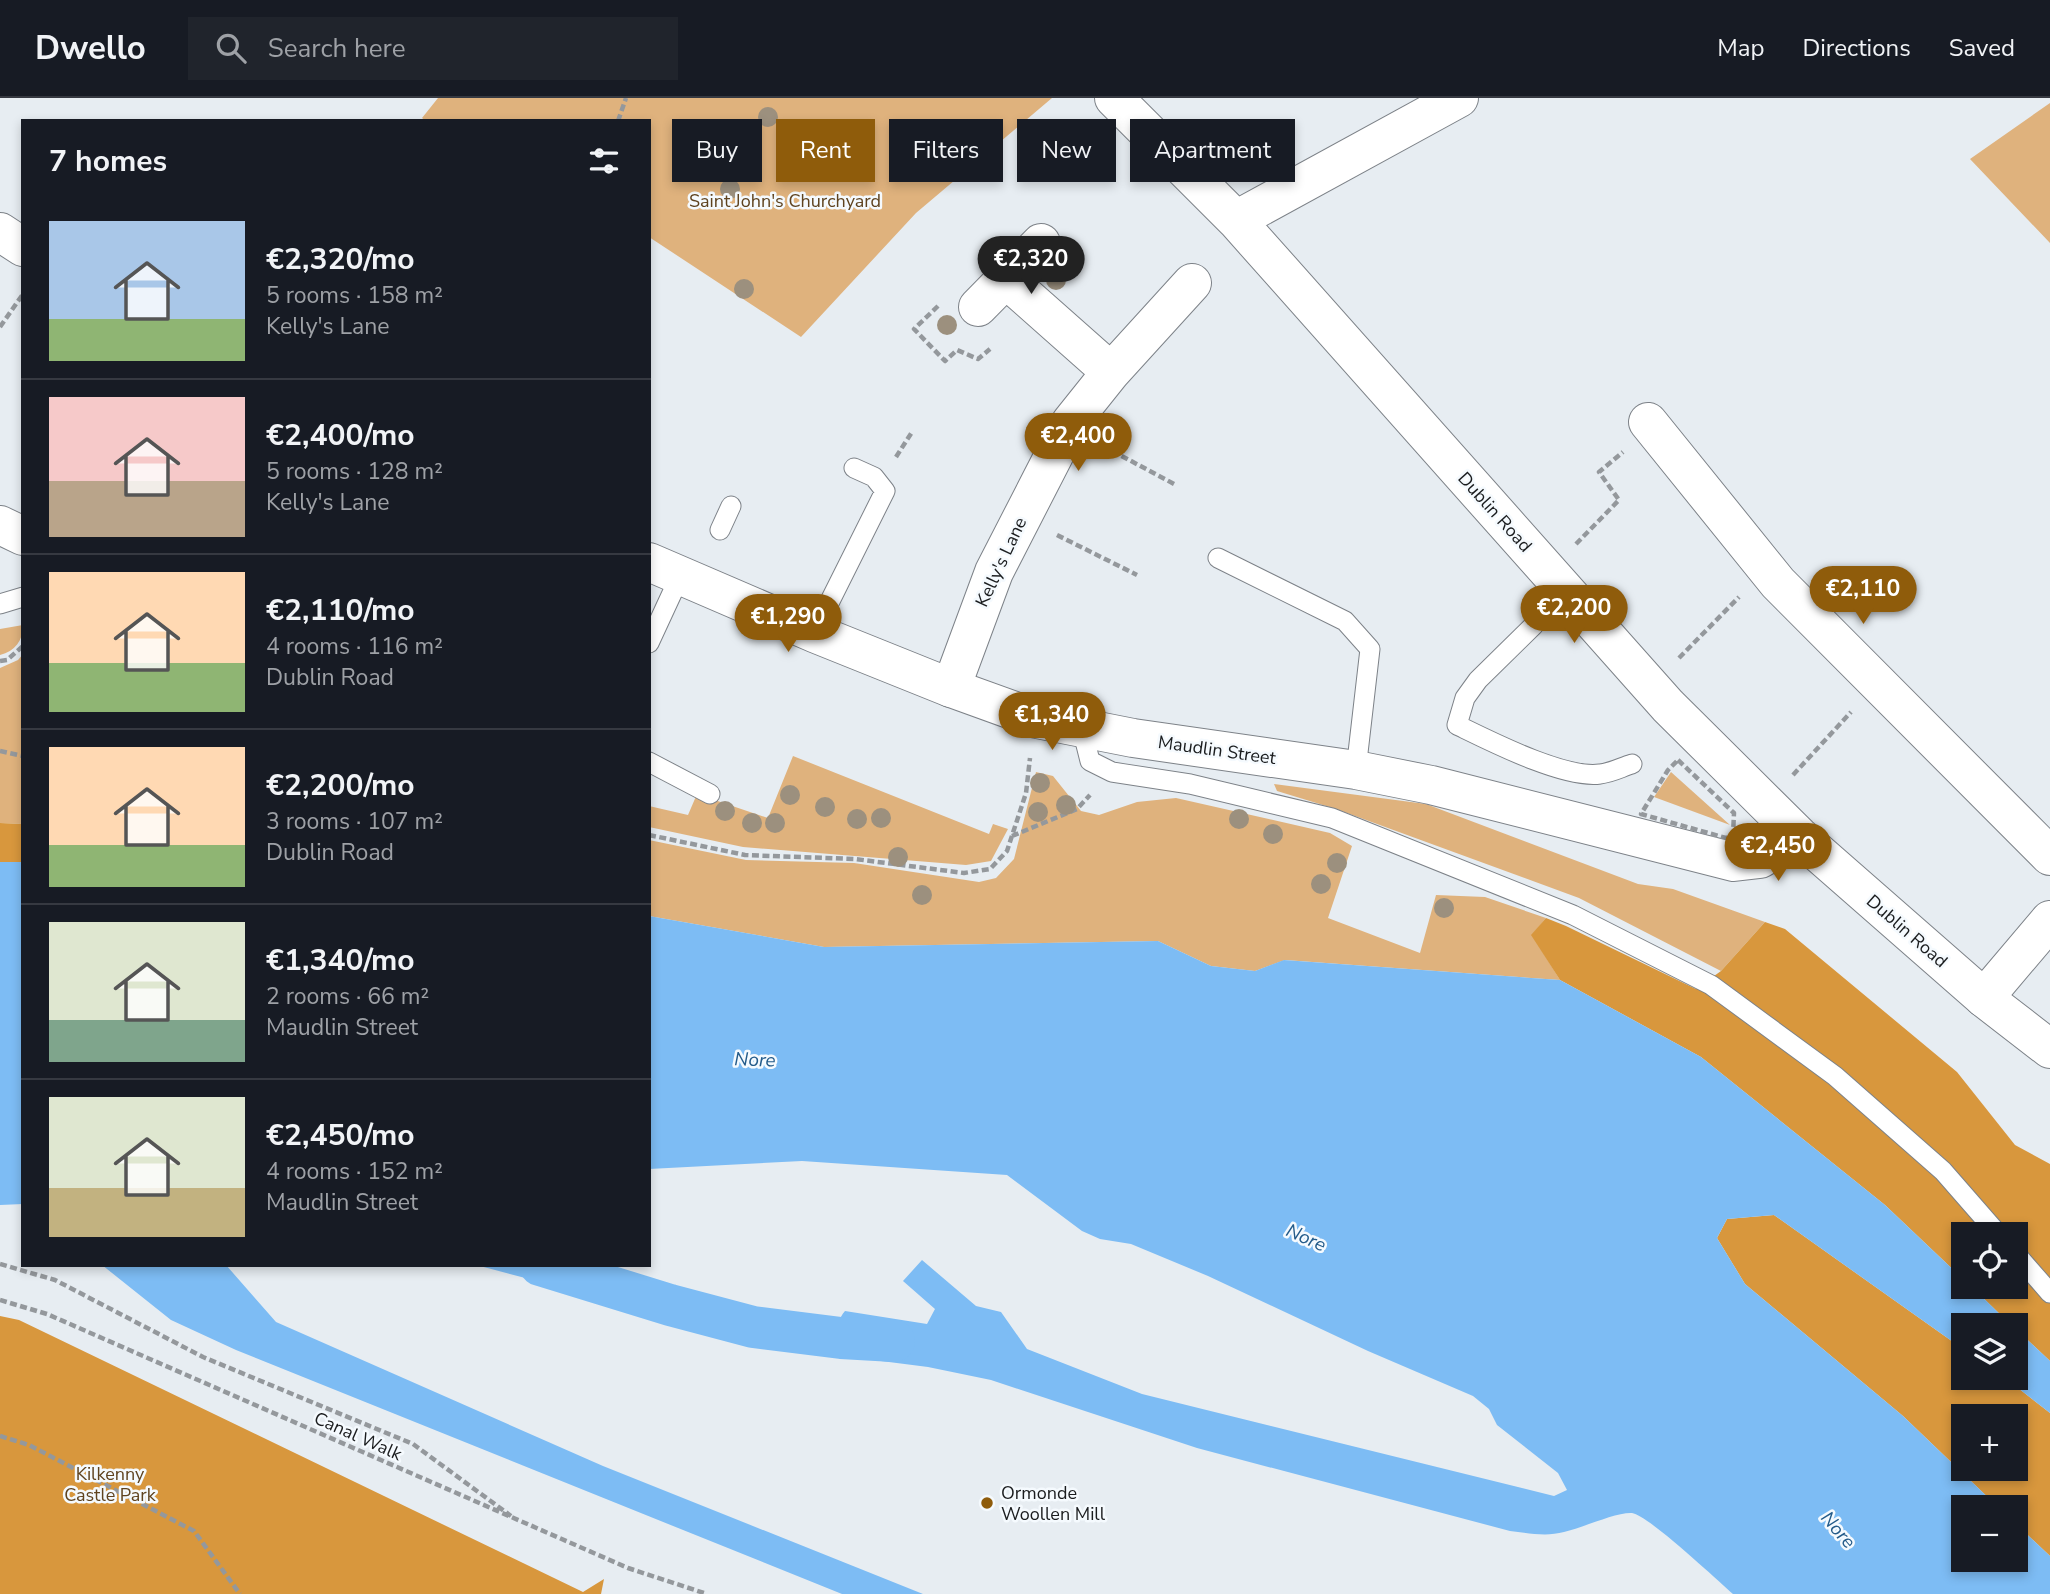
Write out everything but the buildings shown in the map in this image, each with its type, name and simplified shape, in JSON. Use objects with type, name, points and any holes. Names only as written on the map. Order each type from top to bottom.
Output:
[{"type":"street","name":"Dublin Road","points":[[1114,98],[1236,220],[1668,706],[1798,836],[1984,998],[2050,1049]]},
{"type":"street","points":[[1236,220],[1460,98]]},
{"type":"street","points":[[0,232],[21,246]]},
{"type":"street","points":[[961,304],[1006,279],[1041,243]]},
{"type":"street","points":[[1006,279],[1111,372]]},
{"type":"street","name":"Kelly's Lane","points":[[951,688],[994,572],[1069,427],[1111,372],[1192,282]]},
{"type":"street","points":[[1647,422],[1777,583],[2050,856]]},
{"type":"street","points":[[0,524],[21,535]]},
{"type":"street","name":"Maudlin Street","points":[[682,571],[814,633],[1037,719],[1082,729],[1356,769],[1431,785],[1734,862],[1760,859],[1798,836]]},
{"type":"street","points":[[1984,998],[2050,920]]},
{"type":"lane","points":[[814,633],[885,491],[874,477],[854,468]]},
{"type":"lane","points":[[720,530],[731,506]]},
{"type":"lane","points":[[1219,558],[1345,621],[1370,649],[1356,769]]},
{"type":"lane","points":[[651,639],[682,571]]},
{"type":"lane","points":[[1563,588],[1533,626],[1478,680],[1465,698],[1457,725],[1527,758],[1582,774],[1600,774],[1632,764]]},
{"type":"lane","points":[[0,604],[21,598]]},
{"type":"lane","points":[[1082,729],[1090,761],[1112,772],[1190,784],[1332,818],[1573,915],[1711,985],[1835,1076],[1943,1171],[1988,1222]]},
{"type":"lane","points":[[651,763],[710,794]]},
{"type":"lane","points":[[2028,1268],[2050,1293]]},
{"type":"path","points":[[619,119],[626,98]]},
{"type":"path","points":[[0,327],[21,297]]},
{"type":"path","points":[[961,304],[914,329],[945,360],[957,350],[978,359],[990,349]]},
{"type":"path","points":[[1069,427],[1176,485]]},
{"type":"path","points":[[1584,536],[1619,500],[1599,472]]},
{"type":"path","points":[[1093,555],[1137,575]]},
{"type":"path","points":[[1688,649],[1766,569]]},
{"type":"path","points":[[0,661],[7,660],[21,648]]},
{"type":"path","points":[[651,835],[745,855],[855,859],[964,873],[990,869],[1007,851],[1026,793],[1037,719]]},
{"type":"path","points":[[1804,763],[1827,738]]},
{"type":"path","points":[[0,751],[21,756]]},
{"type":"path","points":[[1678,760],[1734,813],[1734,835],[1726,838],[1641,814],[1668,770],[1678,760]]},
{"type":"path","points":[[1012,836],[1077,809]]},
{"type":"path","points":[[0,1265],[55,1280],[203,1357],[413,1444],[518,1521]]},
{"type":"path","name":"Canal Walk","points":[[0,1300],[47,1314],[628,1568],[706,1594]]},
{"type":"path","points":[[0,1436],[29,1445],[194,1531],[240,1594]]},
{"type":"green space","name":"Saint John's Churchyard","points":[[438,98],[1052,98],[1027,119],[1017,119],[1017,128],[1003,139],[1003,119],[889,119],[889,182],[953,182],[916,213],[801,337],[651,238],[651,119],[423,119]]},
{"type":"green space","points":[[2050,103],[2050,243],[1970,159]]},
{"type":"green space","points":[[21,625],[21,638],[17,644],[0,655],[0,629]]},
{"type":"green space","points":[[21,656],[21,824],[0,823],[0,668]]},
{"type":"green space","points":[[793,756],[989,834],[993,824],[1008,829],[991,861],[966,865],[743,847],[651,827],[651,806],[688,815],[697,794],[768,818]]},
{"type":"green space","points":[[1036,772],[1053,776],[1081,811],[1099,815],[1137,802],[1176,798],[1330,833],[1352,846],[1328,918],[1420,953],[1436,895],[1485,897],[1546,918],[1532,935],[1560,980],[1285,960],[1255,971],[1211,966],[1158,941],[824,947],[651,916],[651,840],[746,860],[854,863],[979,882],[996,878],[1014,859]]},
{"type":"green space","points":[[1671,772],[1730,825],[1654,797]]},
{"type":"green space","points":[[1274,784],[1426,804],[1638,884],[1673,889],[1765,922],[1721,971],[1579,898],[1336,809],[1277,791]]},
{"type":"green space","points":[[0,823],[21,824],[21,862],[0,862]]},
{"type":"green space","points":[[1546,918],[1696,989],[1721,971],[1765,922],[1785,929],[1957,1072],[2015,1145],[2050,1164],[2050,1361],[2028,1340],[2028,1313],[1999,1313],[1984,1299],[2028,1299],[2028,1222],[1951,1222],[1951,1268],[1885,1205],[1701,1057],[1560,980],[1531,935]]},
{"type":"green space","points":[[1774,1215],[1951,1340],[1951,1390],[2021,1390],[2050,1413],[2050,1556],[2028,1535],[2028,1495],[1985,1495],[1971,1481],[2028,1481],[2028,1404],[1951,1404],[1951,1462],[1903,1416],[1745,1284],[1717,1238],[1727,1219]]},
{"type":"green space","name":"Kilkenny Castle Park","points":[[0,1316],[19,1320],[583,1592],[604,1579],[601,1594],[0,1594]]},
{"type":"water","points":[[0,862],[21,862],[21,1204],[0,1205]]},
{"type":"water","name":"Nore","points":[[651,916],[824,947],[1158,941],[1211,966],[1255,971],[1284,960],[1560,980],[1701,1057],[1885,1205],[1951,1268],[1951,1299],[1984,1299],[1999,1313],[1951,1313],[1951,1340],[1774,1215],[1727,1219],[1717,1238],[1745,1284],[1903,1416],[1951,1462],[1951,1481],[1971,1481],[1985,1495],[1951,1495],[1951,1572],[2028,1572],[2028,1535],[2050,1556],[2050,1594],[1733,1594],[1667,1536],[1632,1513],[1557,1533],[1510,1531],[1197,1448],[991,1380],[928,1367],[842,1356],[837,1327],[845,1311],[927,1324],[935,1309],[903,1281],[922,1260],[976,1306],[1001,1312],[1027,1349],[1142,1394],[1554,1496],[1567,1490],[1558,1473],[1497,1425],[1489,1409],[1473,1396],[1368,1351],[1208,1276],[1131,1244],[1100,1239],[1082,1231],[1007,1175],[802,1161],[651,1169]]},
{"type":"water","points":[[105,1267],[228,1267],[276,1322],[603,1466],[923,1594],[842,1594],[236,1350],[171,1320]]},
{"type":"water","points":[[484,1267],[610,1267],[688,1293],[678,1318]]},
{"type":"water","points":[[2028,1340],[2050,1361],[2050,1413],[2021,1390],[2028,1390]]},
{"type":"waterway","points":[[546,1267],[753,1327],[841,1338],[894,1341]]},
{"type":"place","name":"Ormonde Woollen Mill","points":[[987,1503]]}]
